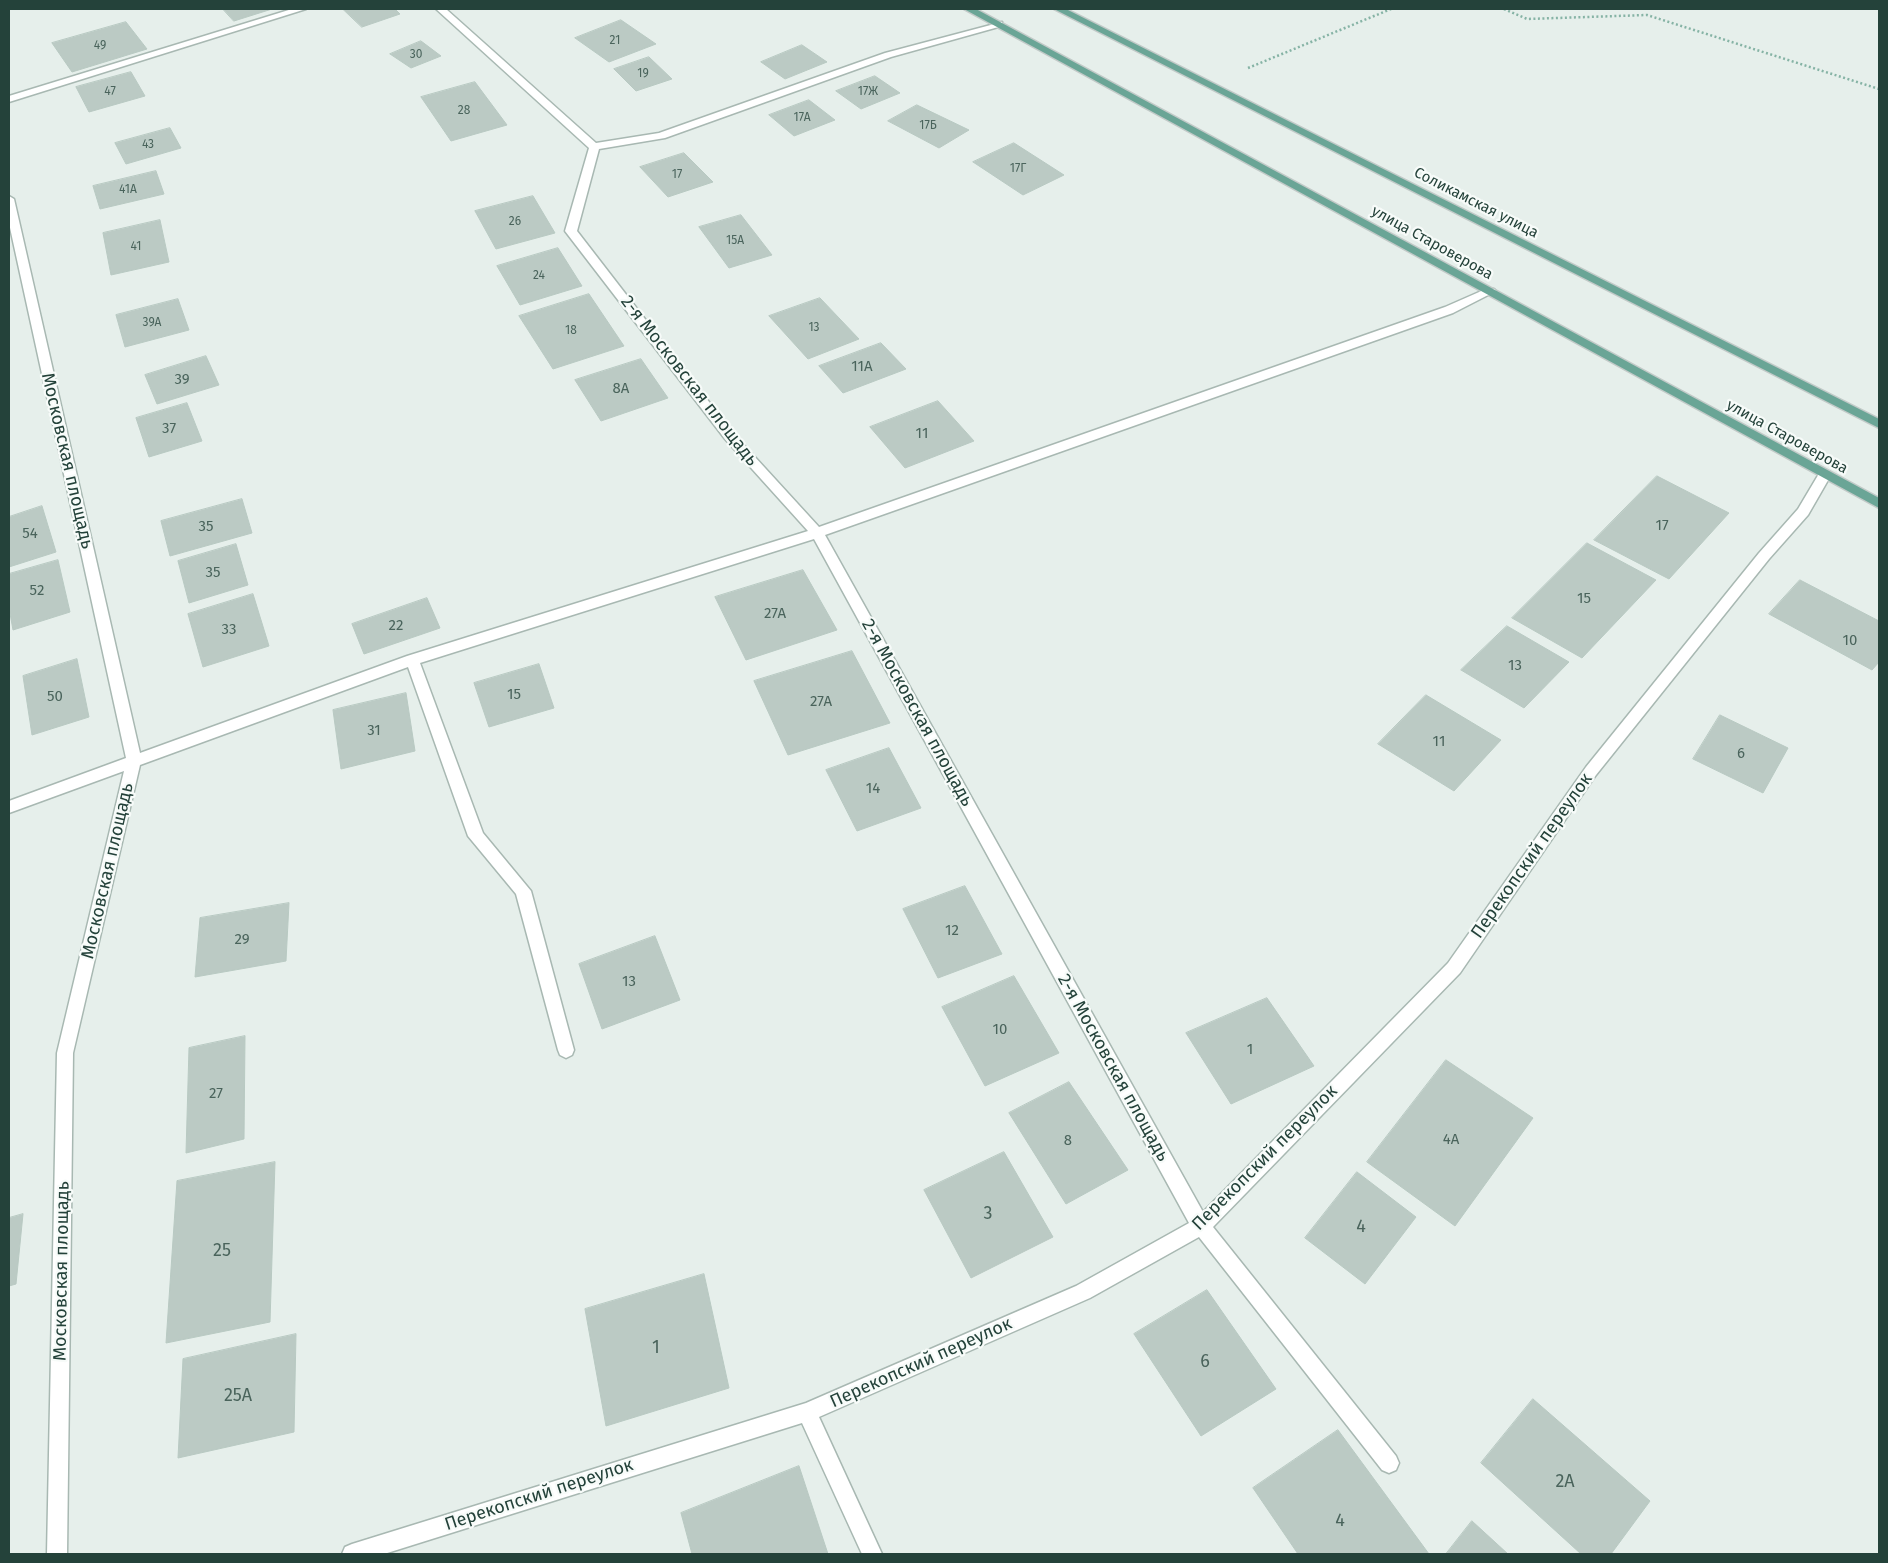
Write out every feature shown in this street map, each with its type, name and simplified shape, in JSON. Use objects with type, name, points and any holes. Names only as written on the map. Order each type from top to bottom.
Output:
[{"type":"main road","name":"улица Староверова","points":[[970,9],[1879,504]]},
{"type":"main road","name":"Соликамская улица","points":[[1059,9],[1879,424]]},
{"type":"street","points":[[9,99],[301,9]]},
{"type":"street","points":[[441,9],[594,147],[661,136],[888,55],[999,24]]},
{"type":"street","name":"2-я Московская площадь","points":[[594,147],[571,231],[729,436],[817,533],[1201,1226],[1389,1463]]},
{"type":"street","name":"Московская площадь","points":[[9,200],[134,760],[65,1053],[57,1554]]},
{"type":"street","points":[[9,807],[412,660],[817,533],[1449,310],[1490,292]]},
{"type":"street","name":"Перекопский переулок","points":[[352,1554],[807,1412],[1083,1292],[1201,1226],[1454,968],[1591,771],[1764,556],[1803,512],[1825,475]]},
{"type":"street","points":[[412,660],[476,836],[523,891],[566,1050]]},
{"type":"street","points":[[807,1412],[872,1554]]},
{"type":"path","points":[[1209,85],[1391,9]]},
{"type":"path","points":[[1504,9],[1527,19],[1647,15],[1879,89]]},
{"type":"building","points":[[223,9],[272,9],[234,21]]},
{"type":"building","points":[[343,9],[395,9],[400,14],[362,27]]},
{"type":"building","points":[[621,20],[656,44],[609,62],[575,38]]},
{"type":"building","points":[[126,22],[147,49],[72,72],[52,43]]},
{"type":"building","points":[[421,41],[441,56],[411,68],[390,54]]},
{"type":"building","points":[[802,45],[827,62],[785,79],[761,62]]},
{"type":"building","points":[[649,57],[672,79],[636,91],[614,69]]},
{"type":"building","points":[[131,72],[145,96],[89,112],[76,87]]},
{"type":"building","points":[[875,76],[900,93],[861,109],[836,91]]},
{"type":"building","points":[[475,82],[507,125],[451,141],[421,97]]},
{"type":"building","points":[[809,100],[835,120],[794,136],[769,115]]},
{"type":"building","points":[[917,105],[969,130],[939,148],[888,121]]},
{"type":"building","points":[[170,128],[181,148],[126,164],[115,143]]},
{"type":"building","points":[[1014,143],[1064,175],[1023,195],[973,162]]},
{"type":"building","points":[[684,153],[713,182],[668,197],[640,167]]},
{"type":"building","points":[[156,171],[164,194],[100,209],[93,186]]},
{"type":"building","points":[[533,196],[555,233],[496,249],[475,211]]},
{"type":"building","points":[[741,215],[772,255],[729,268],[699,227]]},
{"type":"building","points":[[160,220],[169,262],[111,275],[103,233]]},
{"type":"building","points":[[558,248],[582,286],[520,305],[497,266]]},
{"type":"building","points":[[589,294],[624,346],[553,369],[519,316]]},
{"type":"building","points":[[820,298],[859,339],[808,359],[769,316]]},
{"type":"building","points":[[178,299],[189,330],[125,347],[116,315]]},
{"type":"building","points":[[881,343],[906,369],[843,393],[819,366]]},
{"type":"building","points":[[206,356],[219,385],[157,404],[145,375]]},
{"type":"building","points":[[641,359],[668,398],[601,421],[575,380]]},
{"type":"building","points":[[938,401],[974,441],[905,468],[870,427]]},
{"type":"building","points":[[187,403],[202,441],[149,457],[136,418]]},
{"type":"building","points":[[1657,476],[1729,513],[1669,579],[1594,540]]},
{"type":"building","points":[[242,499],[252,533],[170,556],[161,521]]},
{"type":"building","points":[[42,506],[56,552],[9,567],[9,517]]},
{"type":"building","points":[[1587,543],[1656,580],[1582,658],[1512,618]]},
{"type":"building","points":[[236,544],[248,585],[189,603],[178,561]]},
{"type":"building","points":[[58,560],[70,612],[13,630],[9,608],[9,574]]},
{"type":"building","points":[[803,570],[837,630],[746,660],[715,597]]},
{"type":"building","points":[[1800,580],[1879,621],[1879,662],[1872,670],[1769,614]]},
{"type":"building","points":[[253,594],[269,646],[203,667],[188,614]]},
{"type":"building","points":[[427,598],[440,628],[364,654],[352,624]]},
{"type":"building","points":[[1507,626],[1569,662],[1524,708],[1461,670]]},
{"type":"building","points":[[852,651],[890,723],[788,755],[754,681]]},
{"type":"building","points":[[77,659],[89,717],[32,735],[23,676]]},
{"type":"building","points":[[539,664],[554,708],[489,727],[474,683]]},
{"type":"building","points":[[406,693],[415,751],[341,769],[333,710]]},
{"type":"building","points":[[1426,695],[1501,740],[1454,791],[1378,744]]},
{"type":"building","points":[[1720,715],[1788,748],[1763,793],[1693,759]]},
{"type":"building","points":[[889,748],[921,808],[857,831],[826,770]]},
{"type":"building","points":[[965,886],[1002,954],[938,978],[903,909]]},
{"type":"building","points":[[289,903],[286,961],[195,977],[200,918]]},
{"type":"building","points":[[655,936],[680,1000],[602,1029],[579,964]]},
{"type":"building","points":[[1014,976],[1059,1053],[985,1086],[942,1007]]},
{"type":"building","points":[[1267,998],[1314,1066],[1231,1104],[1186,1033]]},
{"type":"building","points":[[245,1036],[244,1139],[186,1153],[189,1048]]},
{"type":"building","points":[[1446,1060],[1533,1118],[1455,1226],[1367,1162]]},
{"type":"building","points":[[1069,1082],[1128,1170],[1066,1204],[1009,1113]]},
{"type":"building","points":[[1004,1152],[1053,1237],[971,1278],[924,1190]]},
{"type":"building","points":[[275,1162],[270,1322],[166,1343],[177,1181]]},
{"type":"building","points":[[1357,1172],[1416,1217],[1365,1284],[1305,1238]]},
{"type":"building","points":[[23,1214],[16,1284],[9,1286],[9,1218]]},
{"type":"building","points":[[704,1274],[729,1388],[606,1426],[585,1309]]},
{"type":"building","points":[[1207,1290],[1276,1389],[1201,1436],[1134,1334]]},
{"type":"building","points":[[296,1334],[294,1432],[178,1458],[183,1359]]},
{"type":"building","points":[[1533,1399],[1650,1501],[1611,1554],[1581,1554],[1481,1463]]},
{"type":"building","points":[[1338,1430],[1429,1554],[1298,1554],[1253,1488]]},
{"type":"building","points":[[799,1466],[828,1554],[692,1554],[681,1513]]},
{"type":"building","points":[[1472,1521],[1508,1554],[1446,1554]]}]
